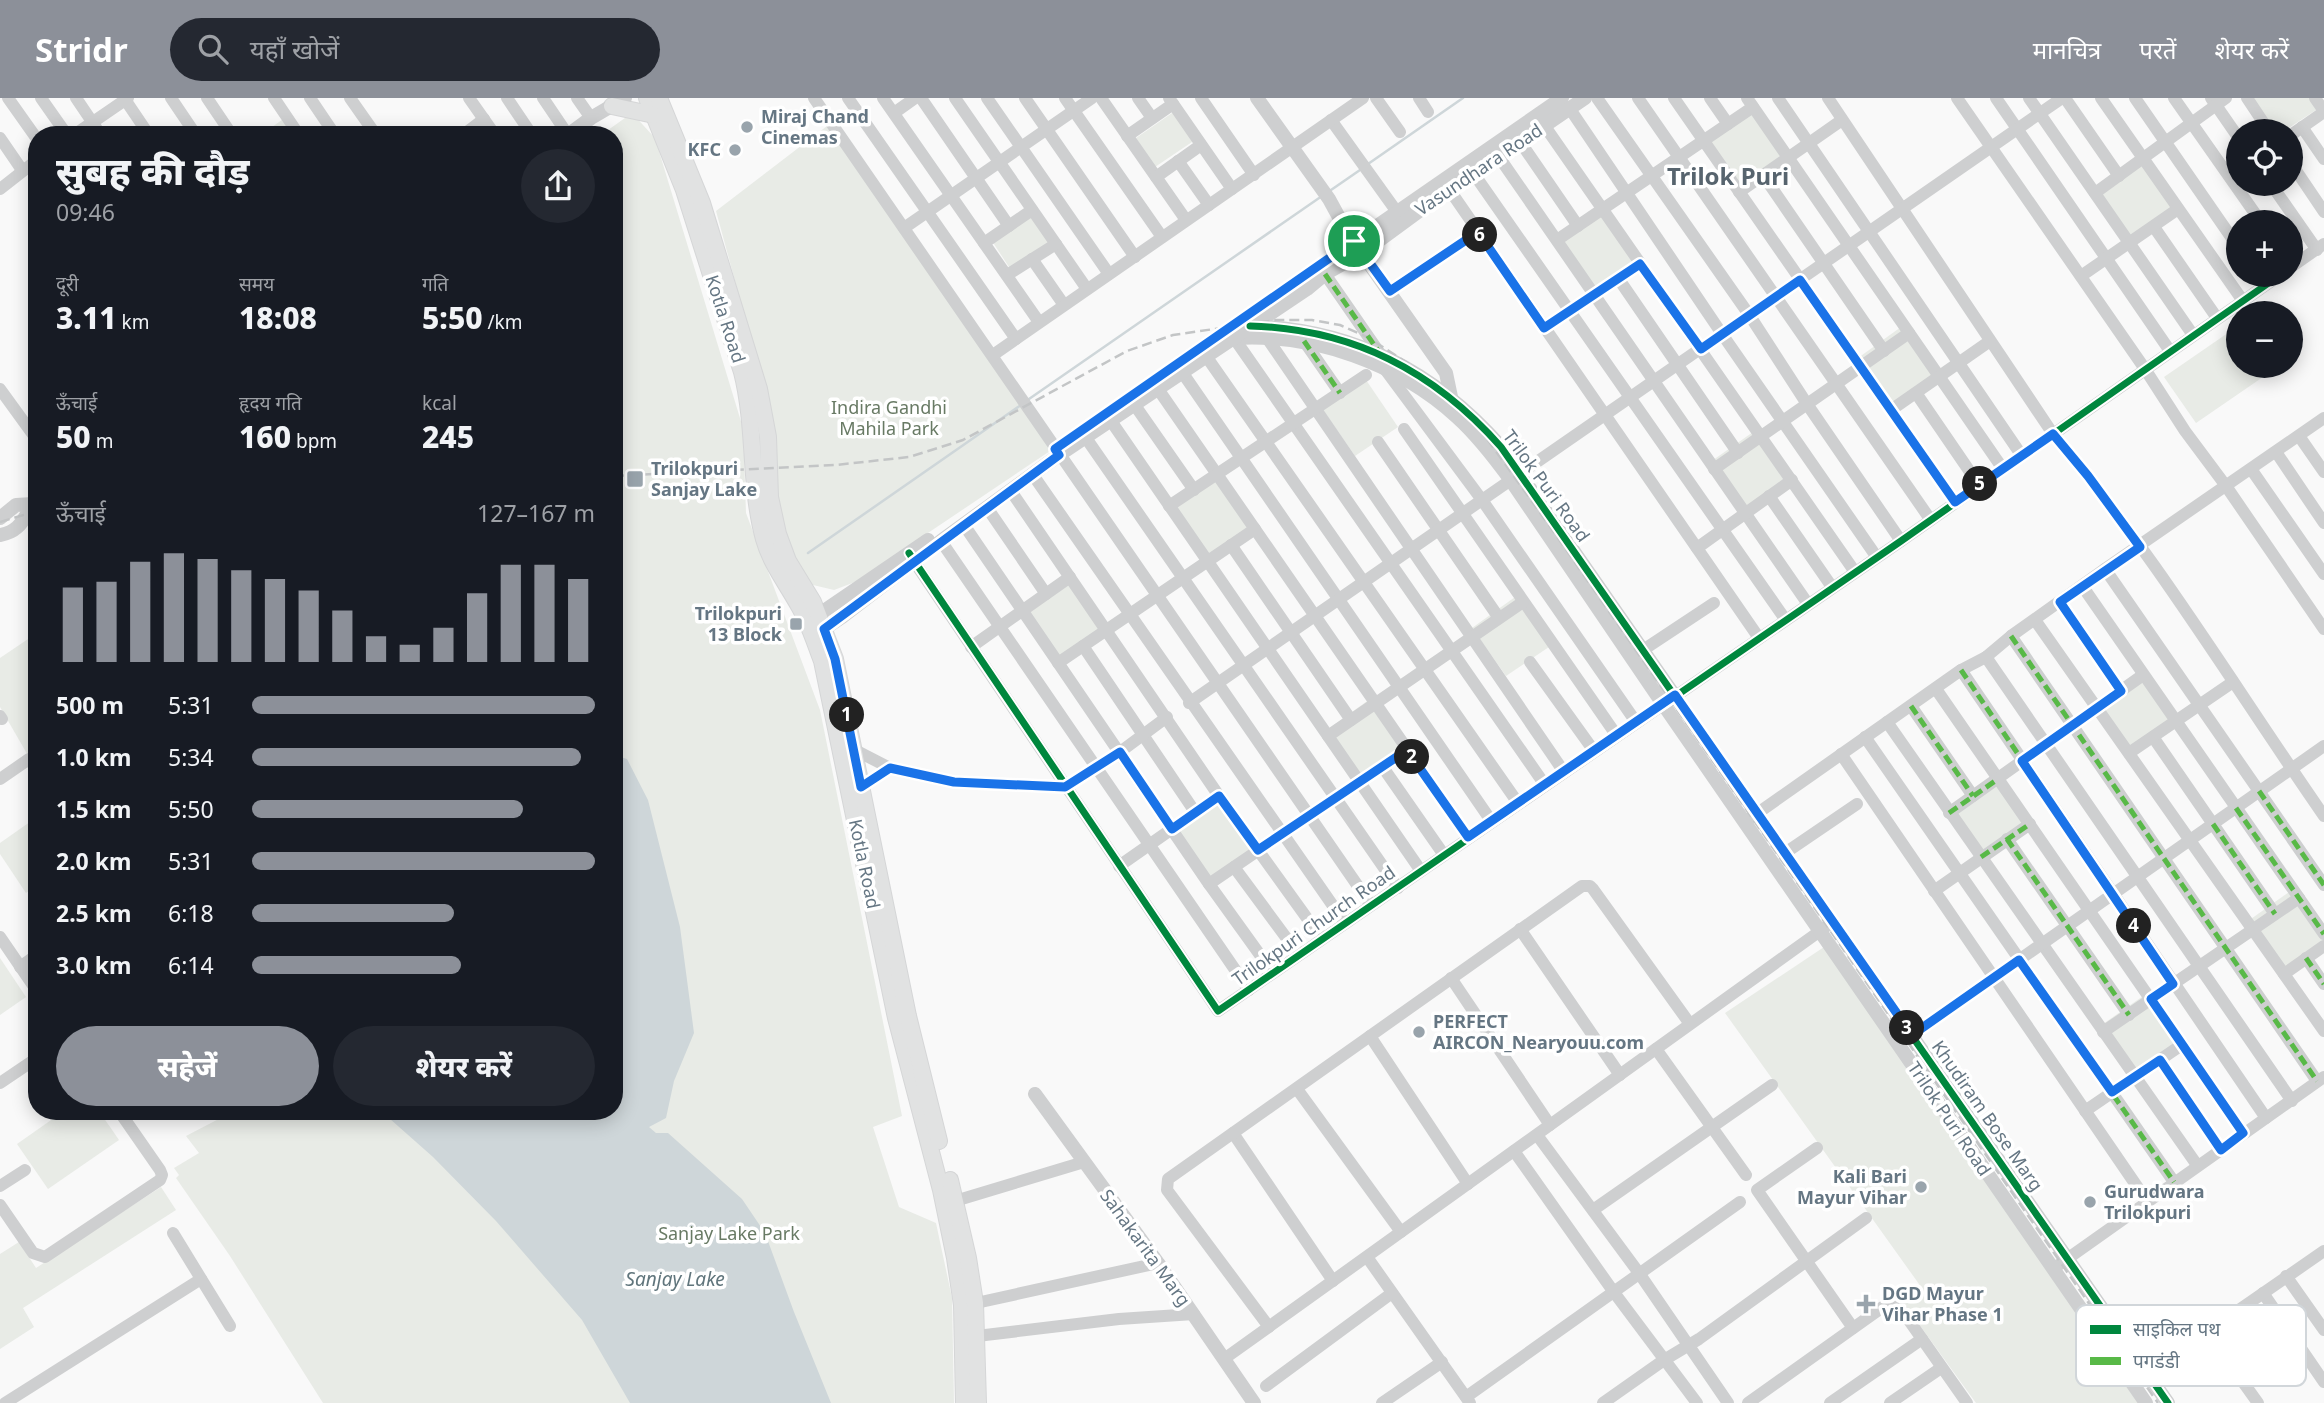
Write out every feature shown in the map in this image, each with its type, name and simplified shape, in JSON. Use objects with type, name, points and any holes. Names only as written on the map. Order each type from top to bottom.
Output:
[{"type":"main road","name":"Kotla Road","points":[[647,98],[684,190],[743,372],[753,436],[756,497],[764,539],[775,568],[800,608],[817,624],[822,661],[896,1018],[942,1190],[977,1336],[978,1403]]},
{"type":"main road","name":"Kotla Road","points":[[659,98],[702,203],[759,389],[768,437],[770,496],[778,534],[788,561],[835,659],[908,1016],[955,1201],[969,1304],[964,1403]]},
{"type":"main road","points":[[614,101],[654,115]]},
{"type":"street","points":[[8,98],[28,126]]},
{"type":"street","points":[[41,98],[61,126]]},
{"type":"street","points":[[76,98],[95,126]]},
{"type":"street","points":[[171,98],[190,126]]},
{"type":"street","points":[[207,98],[226,126]]},
{"type":"street","points":[[274,98],[293,126]]},
{"type":"street","points":[[310,98],[329,126]]},
{"type":"street","points":[[350,98],[370,126]]},
{"type":"street","points":[[469,98],[489,126]]},
{"type":"street","points":[[507,98],[526,126]]},
{"type":"street","points":[[543,98],[562,126]]},
{"type":"street","points":[[577,98],[591,118]]},
{"type":"street","points":[[814,98],[1371,905]]},
{"type":"street","points":[[849,98],[1016,339]]},
{"type":"street","points":[[883,98],[1039,322]]},
{"type":"street","points":[[894,113],[915,98]]},
{"type":"street","points":[[920,98],[1009,226]]},
{"type":"street","points":[[955,98],[1087,289]]},
{"type":"street","points":[[987,98],[1109,274]]},
{"type":"street","points":[[1025,98],[1135,257]]},
{"type":"street","points":[[1065,98],[1163,237]]},
{"type":"street","points":[[904,228],[1092,98]]},
{"type":"street","points":[[1101,98],[1186,220]]},
{"type":"street","points":[[1138,98],[1152,118]]},
{"type":"street","points":[[1201,98],[1254,175]]},
{"type":"street","points":[[1257,98],[1446,373],[1449,403]]},
{"type":"street","points":[[993,355],[1363,98]]},
{"type":"street","points":[[1376,98],[1400,132]]},
{"type":"street","points":[[1419,98],[1428,112]]},
{"type":"street","name":"Vasundhara Road","points":[[911,558],[988,509],[1033,475],[1057,452],[1086,438],[1234,338],[1256,329],[1358,247],[1566,103],[1585,98]]},
{"type":"street","points":[[1597,98],[1750,316],[1901,541]]},
{"type":"street","points":[[1638,98],[1930,519]]},
{"type":"street","points":[[1674,98],[1955,502]]},
{"type":"street","points":[[1710,98],[1728,124]]},
{"type":"street","points":[[1777,98],[2022,456]]},
{"type":"street","points":[[1828,98],[2053,434],[2088,476],[2140,547],[2324,816]]},
{"type":"street","points":[[1957,98],[2185,431],[2323,626]]},
{"type":"street","points":[[1996,98],[2170,351]]},
{"type":"street","points":[[2029,98],[2193,335]]},
{"type":"street","points":[[1189,703],[1515,475],[2064,98],[2119,176]]},
{"type":"street","points":[[2101,98],[2243,301]]},
{"type":"street","points":[[2135,98],[2226,230]]},
{"type":"street","points":[[2174,98],[2253,210]]},
{"type":"street","points":[[2246,98],[2261,119]]},
{"type":"street","points":[[2303,126],[2324,112],[2315,98]]},
{"type":"street","points":[[86,126],[126,99],[143,126]]},
{"type":"street","points":[[2095,193],[2218,100],[2228,119]]},
{"type":"street","points":[[580,126],[614,101]]},
{"type":"street","points":[[1128,136],[1171,101],[1232,189]]},
{"type":"street","points":[[1557,240],[1728,124],[1750,102],[2003,469]]},
{"type":"street","points":[[1566,103],[1782,422],[1877,556]]},
{"type":"street","name":"Vasundhara Road","points":[[1401,217],[1475,174],[1521,143],[1566,103]]},
{"type":"street","points":[[475,126],[484,119]]},
{"type":"street","points":[[1331,120],[1401,217]]},
{"type":"street","points":[[1739,192],[1842,120]]},
{"type":"street","points":[[1544,125],[1855,572]]},
{"type":"street","points":[[0,138],[22,170]]},
{"type":"street","points":[[2303,138],[2324,159]]},
{"type":"street","points":[[1521,143],[1578,226]]},
{"type":"street","points":[[1156,177],[1201,145]]},
{"type":"street","points":[[1499,157],[1808,604]]},
{"type":"street","points":[[1178,161],[1209,205]]},
{"type":"street","points":[[0,189],[28,166]]},
{"type":"street","points":[[1475,174],[1785,619]]},
{"type":"street","points":[[1763,175],[1884,351]]},
{"type":"street","points":[[2303,181],[2324,212]]},
{"type":"street","points":[[1449,189],[1759,638]]},
{"type":"street","points":[[2280,196],[2320,247],[2303,258]]},
{"type":"street","points":[[2081,276],[2178,209]]},
{"type":"street","points":[[984,243],[1032,210]]},
{"type":"street","points":[[2154,227],[2217,318]]},
{"type":"street","points":[[1390,291],[1478,232]]},
{"type":"street","points":[[1007,275],[1056,243]]},
{"type":"street","name":"Vasundhara Road","points":[[817,624],[1057,452],[1256,329],[1358,247]]},
{"type":"street","points":[[1032,259],[1064,305]]},
{"type":"street","points":[[1544,328],[1640,264]]},
{"type":"street","name":"Trilok Puri Road","points":[[1325,274],[1382,362]]},
{"type":"street","points":[[1618,278],[1738,453]]},
{"type":"street","name":"Trilokpuri Church Road","points":[[2243,301],[2255,287]]},
{"type":"street","name":"Trilokpuri Church Road","points":[[911,558],[1218,1011],[1901,541],[2226,312]]},
{"type":"street","points":[[1256,329],[1315,409],[1564,772]]},
{"type":"street","name":"Trilok Puri Road","points":[[1256,329],[1382,362]]},
{"type":"street","name":"Trilok Puri Road","points":[[1256,329],[1300,330],[1326,335],[1382,362],[1449,403],[1475,435],[1515,475],[1612,605]]},
{"type":"street","points":[[1714,469],[1909,333]]},
{"type":"street","points":[[1234,338],[1545,785]]},
{"type":"street","points":[[1304,341],[1340,393]]},
{"type":"street","points":[[1891,410],[1990,341]]},
{"type":"street","points":[[1206,356],[1518,803]]},
{"type":"street","points":[[1382,362],[1482,499],[1636,722]]},
{"type":"street","points":[[1182,372],[1492,822]]},
{"type":"street","points":[[1169,506],[1366,375]]},
{"type":"street","points":[[0,389],[28,428]]},
{"type":"street","points":[[1157,389],[1468,837]]},
{"type":"street","points":[[1916,393],[1979,485]]},
{"type":"street","points":[[1134,404],[1194,490]]},
{"type":"street","points":[[1751,818],[1961,670],[1986,657],[2105,569],[2324,419]]},
{"type":"street","points":[[1111,421],[1421,871]]},
{"type":"street","points":[[1405,429],[1617,736]]},
{"type":"street","points":[[2299,436],[2324,472]]},
{"type":"street","points":[[1086,438],[1398,888]]},
{"type":"street","points":[[1378,442],[1499,618]]},
{"type":"street","points":[[2276,452],[2324,523]]},
{"type":"street","points":[[2251,468],[2324,575]]},
{"type":"street","points":[[1033,475],[1189,703],[1345,923]]},
{"type":"street","name":"Trilok Puri Road","points":[[1515,475],[1669,700]]},
{"type":"street","points":[[1697,548],[1792,480]]},
{"type":"street","points":[[1012,491],[1219,796],[1322,939]]},
{"type":"street","points":[[1769,496],[1832,587]]},
{"type":"street","points":[[0,518],[16,505],[28,503]]},
{"type":"street","points":[[988,509],[1046,594]]},
{"type":"street","points":[[0,535],[7,534],[28,516]]},
{"type":"street","points":[[964,525],[1209,884],[1273,973]]},
{"type":"street","points":[[1058,663],[1255,529]]},
{"type":"street","points":[[941,541],[1249,990]]},
{"type":"street","points":[[1231,545],[1351,720]]},
{"type":"street","points":[[2105,569],[2324,885]]},
{"type":"street","points":[[971,647],[1070,577]]},
{"type":"street","points":[[2082,587],[2324,934]]},
{"type":"street","points":[[1328,736],[1523,602]]},
{"type":"street","points":[[2060,602],[2121,691]]},
{"type":"street","points":[[1643,650],[1714,603]]},
{"type":"street","name":"Khudiram Bose Marg","points":[[1612,605],[1643,650],[1669,700],[1751,818],[1785,853],[1827,927],[1912,1035],[2099,1305]]},
{"type":"street","points":[[2035,620],[2324,1031]]},
{"type":"street","points":[[2011,636],[2226,948],[2321,1079],[2053,1269]]},
{"type":"street","points":[[1083,646],[1195,812]]},
{"type":"street","points":[[1986,657],[2048,743],[2292,1101]]},
{"type":"street","points":[[1530,662],[1594,751]]},
{"type":"street","points":[[1961,670],[2266,1118]]},
{"type":"street","points":[[1950,813],[2143,675]]},
{"type":"street","points":[[2129,753],[2233,682]]},
{"type":"street","points":[[1936,689],[2243,1133]]},
{"type":"street","points":[[1911,706],[1973,796]]},
{"type":"street","points":[[855,750],[890,768],[954,782],[1065,787],[1120,752],[1167,717]]},
{"type":"street","points":[[1887,722],[2197,1165]]},
{"type":"street","points":[[1865,737],[2174,1182]]},
{"type":"street","points":[[2153,737],[2275,915]]},
{"type":"street","points":[[1912,1035],[2324,746]]},
{"type":"street","points":[[1209,884],[1407,750]]},
{"type":"street","points":[[1840,754],[2147,1201]]},
{"type":"street","points":[[0,779],[28,760]]},
{"type":"street","points":[[1382,766],[1444,855]]},
{"type":"street","points":[[861,787],[890,768]]},
{"type":"street","points":[[1119,866],[1219,796]]},
{"type":"street","points":[[1785,853],[1857,804]]},
{"type":"street","name":"Trilok Puri Road","points":[[1751,818],[1827,927],[2078,1305]]},
{"type":"street","points":[[1934,891],[2030,824]]},
{"type":"street","points":[[2007,839],[2129,1015]]},
{"type":"street","points":[[1234,867],[1299,955]]},
{"type":"street","points":[[1269,1327],[1166,1186],[1168,1179],[1582,886],[1590,886],[1690,1024]]},
{"type":"street","points":[[2103,1031],[2299,898]]},
{"type":"street","points":[[1224,1359],[1827,927]]},
{"type":"street","points":[[1520,929],[1620,1075]]},
{"type":"street","points":[[0,937],[28,978]]},
{"type":"street","points":[[2284,974],[2324,946]]},
{"type":"street","points":[[2306,958],[2324,985]]},
{"type":"street","points":[[20,967],[28,961]]},
{"type":"street","points":[[1451,978],[1550,1125]]},
{"type":"street","points":[[1370,1035],[1468,1184]]},
{"type":"street","points":[[2085,1111],[2183,1044]]},
{"type":"street","points":[[1656,1049],[1746,1175]]},
{"type":"street","points":[[2160,1060],[2221,1150]]},
{"type":"street","points":[[0,1083],[28,1064]]},
{"type":"street","points":[[1593,1210],[1772,1085]]},
{"type":"street","points":[[1297,1089],[1401,1232]]},
{"type":"street","name":"Sahakarita Marg","points":[[1035,1094],[1158,1263],[1254,1403]]},
{"type":"street","points":[[0,1205],[33,1253],[45,1257],[160,1180],[160,1170],[126,1120]]},
{"type":"street","points":[[1233,1133],[1333,1281]]},
{"type":"street","points":[[1536,1135],[1639,1273],[1728,1403]]},
{"type":"street","points":[[1816,1148],[1757,1190],[1853,1328]]},
{"type":"street","points":[[1514,1151],[1664,1360],[1690,1401]]},
{"type":"street","points":[[955,1201],[1084,1162]]},
{"type":"street","points":[[0,1186],[24,1170]]},
{"type":"street","points":[[1367,1257],[1468,1400],[1613,1291],[1740,1202]]},
{"type":"street","points":[[1603,1403],[1866,1217]]},
{"type":"street","points":[[173,1233],[230,1326]]},
{"type":"street","points":[[2246,1305],[2324,1251]]},
{"type":"street","points":[[969,1304],[1158,1263]]},
{"type":"street","points":[[2286,1276],[2324,1330]]},
{"type":"street","points":[[5,1403],[201,1279]]},
{"type":"street","points":[[1266,1386],[1392,1293]]},
{"type":"street","points":[[2263,1293],[2271,1305]]},
{"type":"street","points":[[1748,1403],[1894,1299],[1961,1401]]},
{"type":"street","points":[[977,1336],[1136,1317],[1194,1314]]},
{"type":"street","points":[[1830,1403],[1922,1339]]},
{"type":"street","points":[[2306,1356],[2324,1382]]},
{"type":"street","points":[[1382,1403],[1442,1362]]},
{"type":"street","points":[[1890,1403],[1941,1368]]},
{"type":"street","name":"Trilok Puri Road","points":[[2134,1386],[2146,1403]]},
{"type":"street","name":"Khudiram Bose Marg","points":[[2156,1386],[2168,1403]]},
{"type":"street","points":[[2247,1386],[2258,1403]]},
{"type":"green space","points":[[2248,98],[2312,98],[2319,108],[2302,119],[2263,119]]},
{"type":"green space","points":[[1750,110],[1784,159],[1741,189],[1707,140]]},
{"type":"green space","points":[[1175,111],[1195,140],[1155,167],[1136,138]]},
{"type":"green space","name":"Sanjay Lake Park","points":[[632,113],[655,138],[743,428],[746,513],[820,710],[902,1116],[873,1127],[899,1207],[936,1223],[952,1298],[954,1403],[323,1403],[230,1256],[176,1178],[179,1175],[174,1168],[199,1153],[186,1136],[217,1120],[623,1120],[623,126],[614,126]]},
{"type":"green space","points":[[286,117],[292,126],[274,126]]},
{"type":"green space","name":"Indira Gandhi Mahila Park","points":[[827,126],[1053,449],[855,582],[834,590],[813,585],[801,576],[781,529],[763,384],[716,211]]},
{"type":"green space","points":[[2140,162],[2174,212],[2131,241],[2097,193]]},
{"type":"green space","points":[[1604,211],[1638,261],[1595,290],[1561,242]]},
{"type":"green space","points":[[1031,214],[1051,243],[1011,270],[992,241]]},
{"type":"green space","points":[[1901,327],[1935,377],[1891,406],[1858,358]]},
{"type":"green space","points":[[2226,334],[2226,378],[2262,378],[2196,423],[2164,377]]},
{"type":"green space","points":[[1364,377],[1398,427],[1355,456],[1321,407]]},
{"type":"green space","points":[[1756,430],[1790,479],[1746,509],[1713,460]]},
{"type":"green space","points":[[1217,478],[1251,528],[1207,557],[1174,509]]},
{"type":"green space","points":[[1070,580],[1104,629],[1061,659],[1027,610]]},
{"type":"green space","points":[[1515,597],[1549,647],[1506,676],[1472,628]]},
{"type":"green space","points":[[28,639],[28,755],[0,707],[0,658]]},
{"type":"green space","points":[[2139,672],[2172,721],[2129,751],[2095,702]]},
{"type":"green space","points":[[1370,699],[1404,749],[1360,778],[1327,730]]},
{"type":"green space","points":[[1994,775],[2028,824],[1984,854],[1951,805]]},
{"type":"green space","points":[[1220,798],[1254,848],[1210,877],[1177,828]]},
{"type":"green space","points":[[28,823],[26,893],[0,854],[0,843]]},
{"type":"green space","points":[[2292,890],[2324,941],[2282,970],[2248,921]]},
{"type":"green space","points":[[1827,945],[2076,1306],[2076,1386],[2131,1386],[2143,1403],[1976,1403],[1900,1298],[1919,1284],[1725,1013]]},
{"type":"green space","points":[[0,958],[26,997],[0,1015]]},
{"type":"green space","points":[[2146,994],[2180,1043],[2136,1073],[2103,1024]]},
{"type":"green space","points":[[51,1120],[105,1120],[119,1140],[48,1189],[17,1144]]},
{"type":"green space","points":[[161,1187],[176,1210],[23,1308],[34,1327],[0,1349],[0,1254],[19,1242],[36,1268]]},
{"type":"water","name":"Sanjay Lake","points":[[623,758],[627,759],[648,800],[680,927],[694,1033],[674,1081],[666,1118],[649,1127],[656,1133],[668,1133],[742,1199],[765,1233],[831,1403],[630,1403],[582,1320],[496,1221],[433,1157],[391,1120],[623,1120]]},
{"type":"waterway","points":[[1368,164],[1463,98]]},
{"type":"waterway","points":[[1331,190],[1360,170]]},
{"type":"waterway","points":[[1029,399],[1322,196]]},
{"type":"waterway","points":[[808,553],[1021,405]]},
{"type":"railway","points":[[623,476],[836,465],[909,457],[963,440],[1127,351],[1173,335],[1276,320],[1312,320],[1340,325],[1367,337],[1417,369],[1477,425],[2090,1305]]},
{"type":"railway","points":[[0,522],[28,514]]},
{"type":"railway","points":[[2146,1386],[2158,1403]]},
{"type":"marked path","points":[[1325,274],[1379,352]]},
{"type":"marked path","points":[[1304,341],[1340,393]]},
{"type":"marked path","points":[[2011,636],[2317,1081]]},
{"type":"marked path","points":[[1961,670],[2113,894]]},
{"type":"marked path","points":[[1911,706],[1973,796]]},
{"type":"marked path","points":[[1949,813],[1998,779]]},
{"type":"marked path","points":[[2259,791],[2324,885]]},
{"type":"marked path","points":[[2236,808],[2324,934]]},
{"type":"marked path","points":[[1981,857],[2030,824]]},
{"type":"marked path","points":[[2213,824],[2275,914]]},
{"type":"marked path","points":[[2007,839],[2129,1015]]},
{"type":"marked path","points":[[2306,958],[2324,984]]},
{"type":"marked path","points":[[2019,960],[2174,1182]]},
{"type":"marked path","points":[[2160,1060],[2221,1150]]},
{"type":"cycle path","points":[[909,553],[1218,1011],[1901,541],[2263,287]]},
{"type":"cycle path","points":[[1250,326],[1323,335],[1389,359],[1448,396],[1501,447],[2100,1305]]},
{"type":"cycle path","points":[[2156,1386],[2168,1403]]},
{"type":"place","name":"Miraj Chand Cinemas","points":[[747,127]]},
{"type":"place","name":"KFC","points":[[735,150]]},
{"type":"place","name":"Trilokpuri Sanjay Lake","points":[[635,479]]},
{"type":"place","name":"Trilokpuri 13 Block","points":[[796,624]]},
{"type":"place","name":"PERFECT AIRCON_Nearyouu.com","points":[[1419,1032]]},
{"type":"place","name":"Kali Bari Mayur Vihar","points":[[1921,1187]]},
{"type":"place","name":"Gurudwara Trilokpuri","points":[[2090,1202]]},
{"type":"place","name":"DGD Mayur Vihar Phase 1","points":[[1866,1304]]},
{"type":"district","name":"Trilok Puri","points":[[1728,177]]},
{"type":"route","points":[[1478,232],[1544,328],[1640,264],[1701,349],[1800,280],[1955,502],[2053,434],[2088,476],[2140,547],[2060,602],[2121,691],[2022,761],[2173,984],[2151,999],[2243,1133],[2221,1150],[2160,1060],[2112,1092],[2019,960],[1912,1035],[1675,695],[1468,837],[1407,750],[1258,850],[1219,796],[1172,829],[1120,752],[1065,787],[979,785],[890,768],[861,787],[835,659],[824,629],[1059,455],[1055,449],[1354,241],[1390,291],[1478,232]]}]
